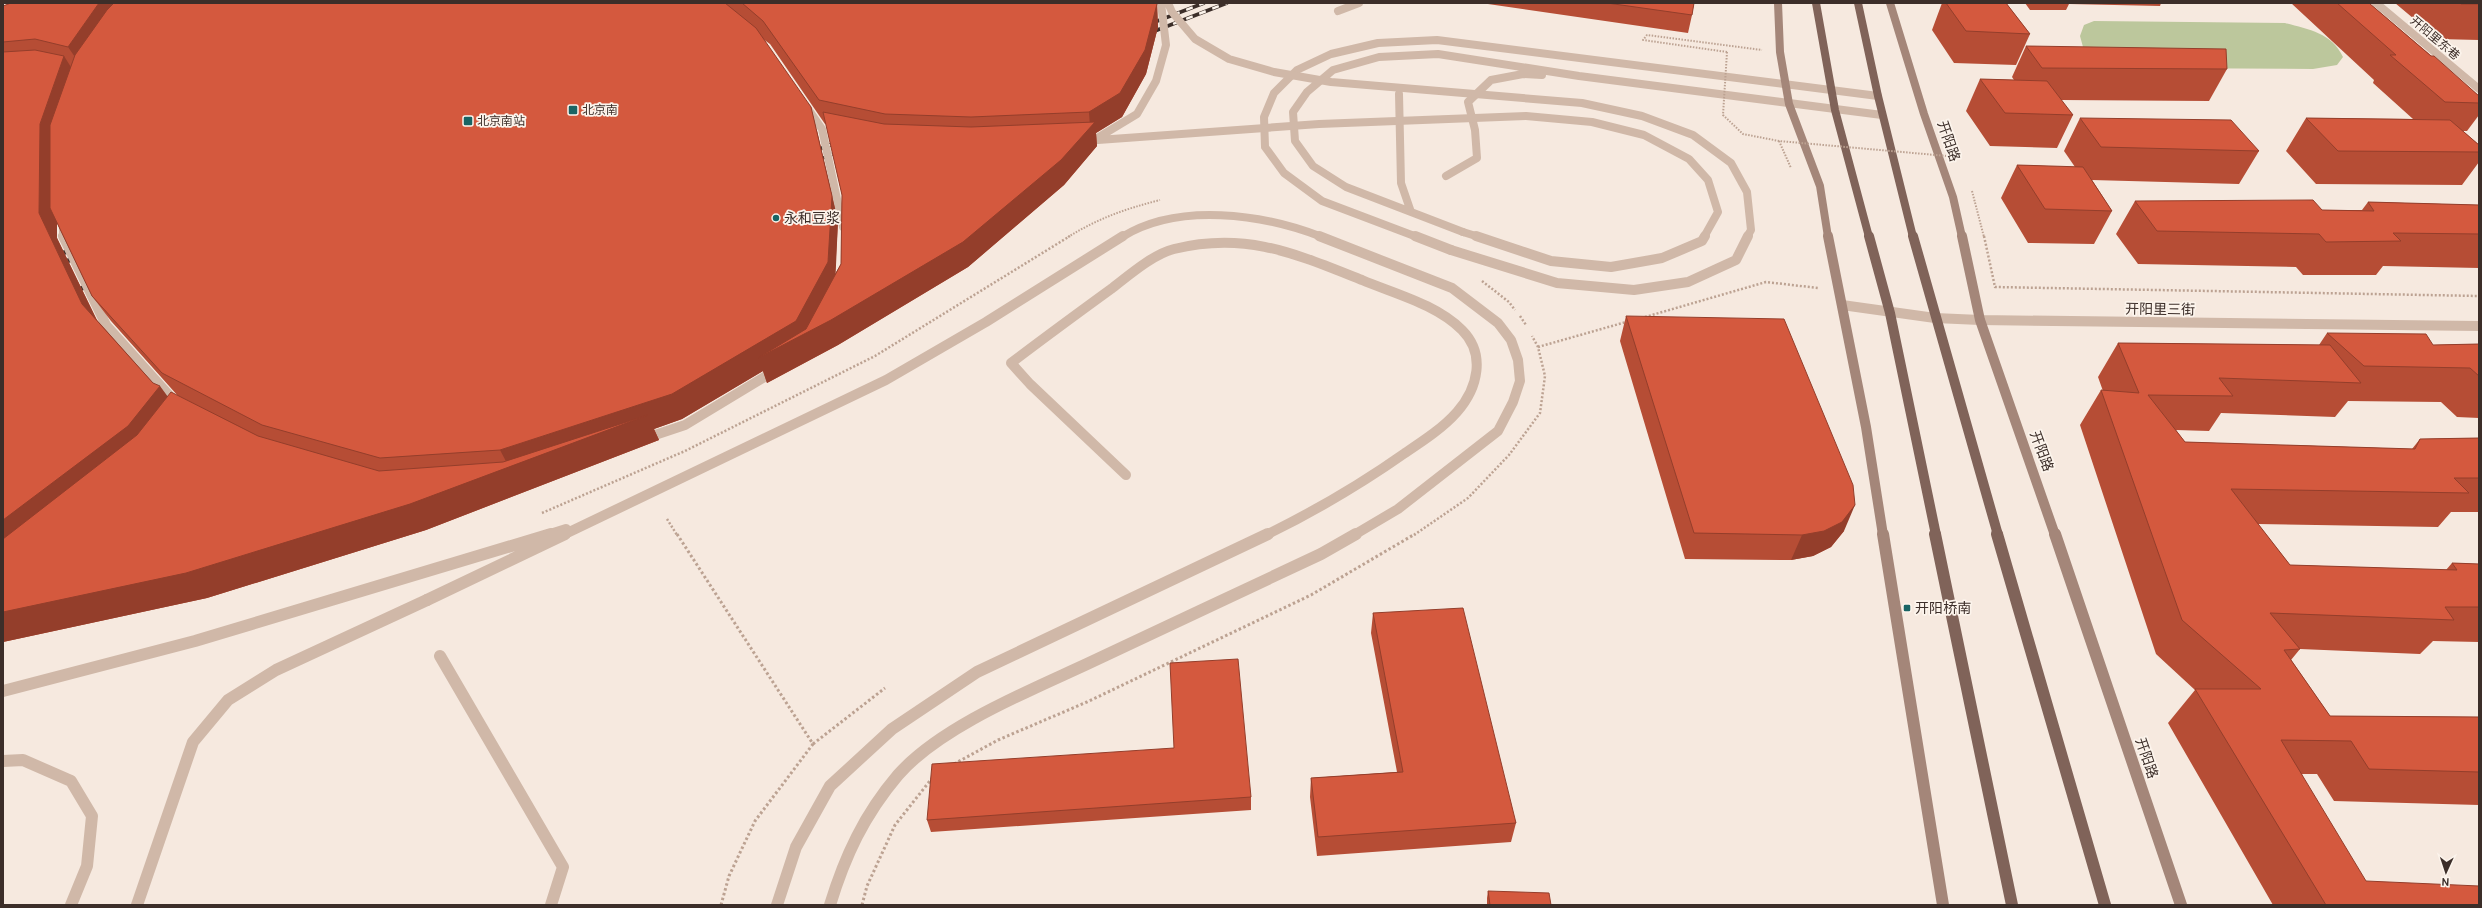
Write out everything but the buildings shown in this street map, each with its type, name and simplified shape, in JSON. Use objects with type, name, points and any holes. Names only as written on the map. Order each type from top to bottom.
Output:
[{"type":"main road","points":[[1816,3],[1833,91],[1835,110],[1890,313],[2012,905]]},
{"type":"main road","points":[[1858,3],[1882,115],[1935,318],[2105,905]]},
{"type":"street","points":[[1092,141],[1137,114],[1156,81],[1166,45],[1161,3]]},
{"type":"street","points":[[1168,3],[1172,12],[1195,39],[1230,59],[1274,72],[1332,82],[1582,103],[1642,116],[1692,135],[1731,164],[1747,192],[1751,230],[1736,260],[1688,282],[1634,290],[1557,283],[1451,250],[1322,201],[1284,173],[1265,147],[1264,117],[1274,93],[1297,70],[1331,54],[1378,43],[1437,40],[1878,96]]},
{"type":"street","points":[[1338,11],[1359,3]]},
{"type":"street","points":[[1778,3],[1780,52],[1789,104],[1820,186],[1834,273],[1842,305],[1866,427],[1944,905]]},
{"type":"street","name":"开阳路","points":[[1890,3],[1924,114],[1953,197],[1980,320],[2072,582],[2181,905]]},
{"type":"street","name":"开阳里东巷","points":[[2376,3],[2479,90]]},
{"type":"street","points":[[1076,142],[1092,141],[1320,124],[1518,116],[1592,122],[1644,135],[1689,159],[1708,180],[1718,212],[1702,241],[1662,258],[1612,267],[1551,261],[1463,232],[1346,187],[1313,166],[1295,140],[1293,112],[1307,92],[1333,70],[1379,57],[1438,54],[1579,76],[1882,115]]},
{"type":"street","points":[[1446,176],[1477,158],[1475,130],[1468,102],[1491,80],[1523,74],[1579,76]]},
{"type":"street","points":[[2469,81],[2479,81]]},
{"type":"street","points":[[1399,94],[1401,183],[1411,212]]},
{"type":"street","points":[[800,98],[826,130],[843,220],[843,235]]},
{"type":"street","points":[[62,208],[63,238],[106,325],[177,404],[188,410]]},
{"type":"street","points":[[137,905],[193,742],[228,700],[276,670],[602,517],[886,380],[986,322],[1125,235],[1152,223],[1204,214],[1255,219],[1319,236],[1452,288],[1498,322],[1511,340],[1518,360],[1520,381],[1513,402],[1498,430],[1398,509],[1321,554],[1025,693],[939,739],[899,774],[870,812],[843,863],[830,905]]},
{"type":"street","points":[[777,905],[796,847],[830,786],[892,729],[977,672],[1305,516],[1374,474],[1428,437],[1457,412],[1471,391],[1478,368],[1475,349],[1462,330],[1434,309],[1291,252],[1246,243],[1215,243],[1172,250],[1143,265],[1011,363],[1030,384],[1126,475]]},
{"type":"street","name":"开阳里三街","points":[[1842,305],[1890,313],[1935,318],[1980,320],[2479,326]]},
{"type":"street","points":[[633,442],[685,425],[787,363]]},
{"type":"street","points":[[3,691],[195,641],[602,517]]},
{"type":"street","points":[[440,656],[563,867],[551,905]]},
{"type":"street","points":[[3,760],[23,760],[71,781],[92,816],[87,866],[71,905]]},
{"type":"path","points":[[1780,52],[1647,35],[1644,40],[1727,52],[1722,114],[1729,124],[1744,134],[1779,141],[1958,157]]},
{"type":"path","points":[[1779,141],[1792,170]]},
{"type":"path","points":[[1977,202],[1995,287],[2479,296]]},
{"type":"path","points":[[1644,317],[1766,282],[1822,288],[1821,283]]},
{"type":"path","points":[[948,768],[998,740],[1087,702],[1311,595],[1402,542],[1468,498],[1509,455],[1540,413],[1545,376],[1538,347],[1629,321]]},
{"type":"path","points":[[667,519],[813,744]]},
{"type":"path","points":[[721,905],[729,876],[755,821],[813,744],[885,688]]},
{"type":"path","points":[[862,905],[867,886],[895,825],[935,775]]},
{"type":"green space","points":[[2094,21],[2285,23],[2311,30],[2326,37],[2333,42],[2343,57],[2337,65],[2313,69],[2139,68],[2083,47],[2080,36],[2084,25]]},
{"type":"railway","points":[[1147,25],[1204,3]]},
{"type":"railway","points":[[1147,34],[1227,3]]},
{"type":"railway","points":[[811,152],[841,141]]},
{"type":"railway","points":[[813,162],[843,150]]},
{"type":"railway","points":[[54,256],[81,247]]},
{"type":"railway","points":[[58,264],[85,255]]},
{"type":"railway","points":[[71,292],[97,283]]},
{"type":"place","name":"北京南","points":[[573,110]]},
{"type":"place","name":"北京南站","points":[[468,121]]},
{"type":"place","name":"永和豆浆","points":[[776,218]]},
{"type":"place","name":"开阳桥南","points":[[1907,608]]}]
